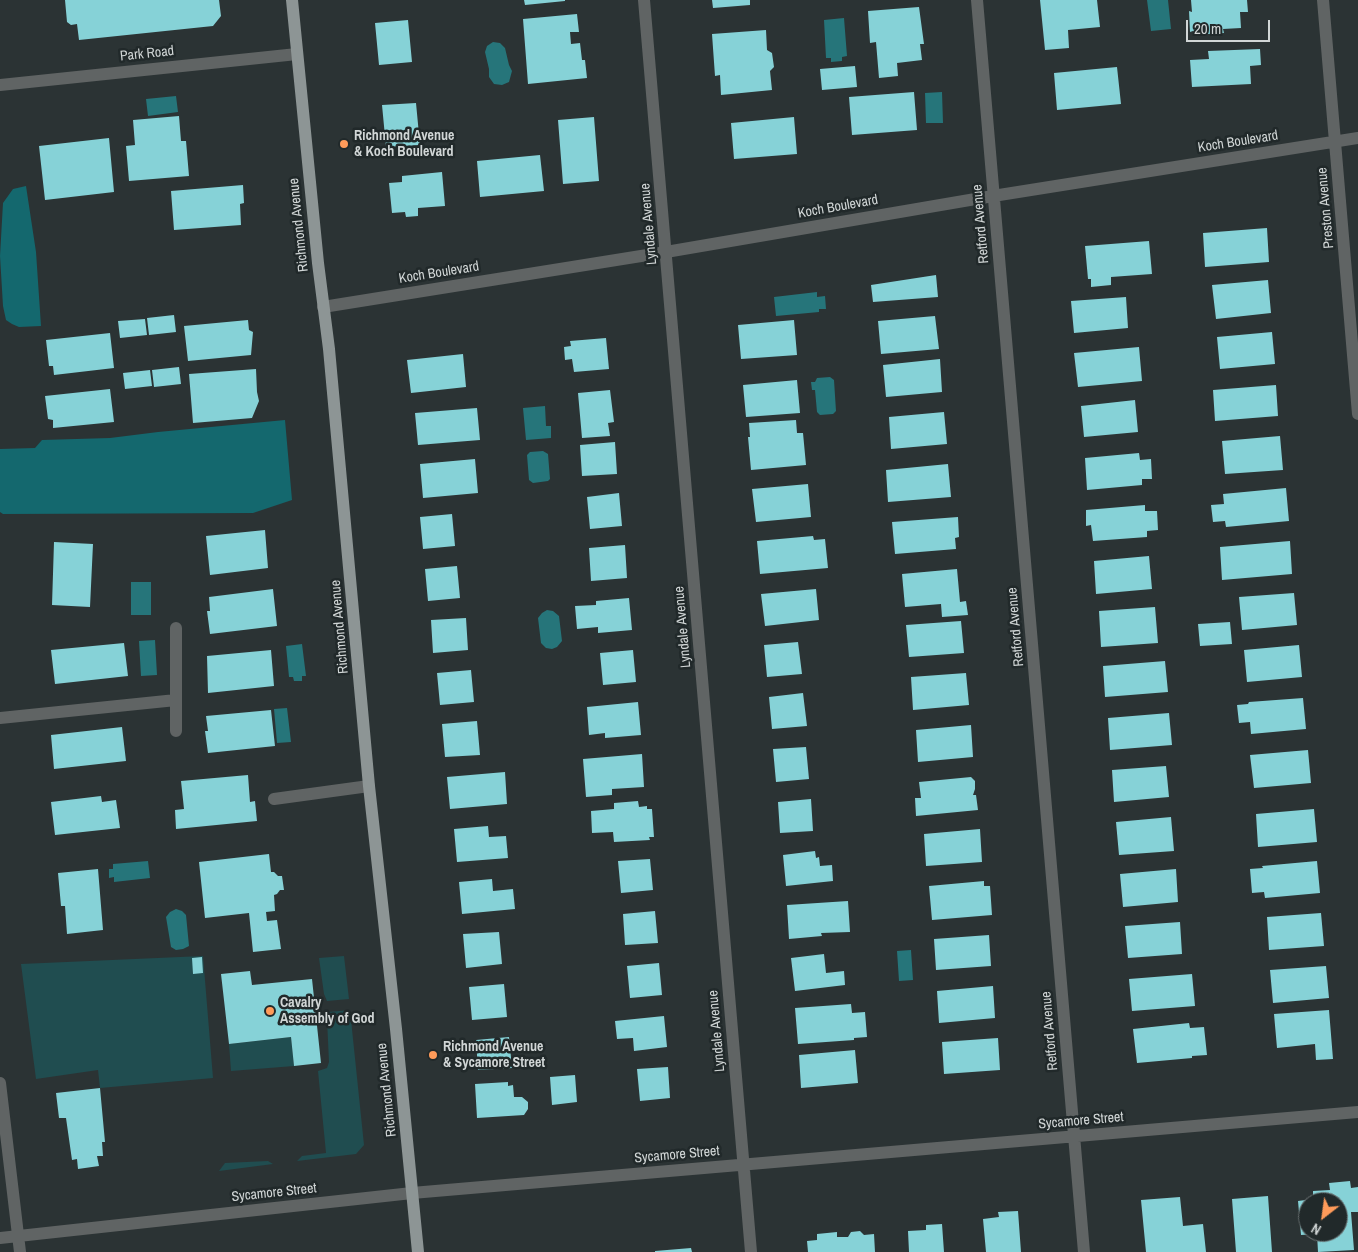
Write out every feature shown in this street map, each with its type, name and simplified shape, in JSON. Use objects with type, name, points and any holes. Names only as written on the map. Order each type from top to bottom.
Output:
[{"type":"main road","name":"Richmond Avenue","points":[[292,0],[330,359],[369,786],[418,1252]]},
{"type":"street","name":"Lyndale Avenue","points":[[644,0],[751,1252]]},
{"type":"street","name":"Retford Avenue","points":[[977,0],[1084,1252]]},
{"type":"street","name":"Preston Avenue","points":[[1323,0],[1358,414]]},
{"type":"street","name":"Park Road","points":[[0,85],[297,54]]},
{"type":"street","name":"Koch Boulevard","points":[[323,307],[666,252],[993,196],[1358,138]]},
{"type":"street","points":[[176,628],[176,730]]},
{"type":"street","points":[[0,718],[176,700]]},
{"type":"street","points":[[274,799],[369,786]]},
{"type":"street","points":[[0,1083],[20,1252]]},
{"type":"street","name":"Sycamore Street","points":[[0,1238],[412,1193],[1358,1112]]},
{"type":"shaded area","points":[[1147,0],[1168,0],[1171,29],[1151,31]]},
{"type":"shaded area","points":[[844,18],[847,56],[842,57],[842,61],[831,62],[831,58],[826,58],[824,20]]},
{"type":"shaded area","points":[[493,42],[500,43],[505,48],[512,71],[509,82],[502,85],[494,84],[489,77],[485,52],[487,46]]},
{"type":"shaded area","points":[[942,92],[943,123],[926,123],[925,93]]},
{"type":"shaded area","points":[[176,96],[178,112],[148,116],[146,99]]},
{"type":"shaded area","points":[[26,186],[36,252],[41,326],[19,327],[6,320],[3,306],[0,256],[3,203],[13,189]]},
{"type":"shaded area","points":[[817,292],[817,297],[825,296],[826,309],[819,309],[819,312],[776,316],[774,297]]},
{"type":"shaded area","points":[[830,377],[834,380],[836,411],[833,414],[820,415],[817,412],[815,390],[812,390],[811,382],[815,382],[817,378]]},
{"type":"shaded area","points":[[545,406],[546,426],[551,426],[551,438],[526,440],[523,408]]},
{"type":"shaded area","points":[[285,420],[292,500],[253,513],[3,514],[0,512],[0,449],[35,448],[42,440],[110,438]]},
{"type":"shaded area","points":[[543,451],[548,454],[550,479],[533,483],[529,480],[527,455],[530,452]]},
{"type":"shaded area","points":[[131,582],[151,582],[151,615],[131,615]]},
{"type":"shaded area","points":[[547,610],[553,611],[559,616],[562,641],[557,647],[552,649],[546,648],[541,643],[538,618]]},
{"type":"shaded area","points":[[155,640],[157,675],[141,676],[139,641]]},
{"type":"shaded area","points":[[302,644],[306,676],[302,676],[302,681],[294,681],[293,677],[289,677],[286,646]]},
{"type":"shaded area","points":[[287,708],[291,742],[277,743],[274,709]]},
{"type":"shaded area","points":[[148,861],[150,878],[114,882],[114,877],[109,878],[109,869],[113,869],[113,864]]},
{"type":"shaded area","points":[[176,909],[186,915],[189,946],[176,950],[171,947],[166,917]]},
{"type":"shaded area","points":[[911,950],[913,980],[899,981],[897,951]]},
{"type":"shaded area","points":[[203,956],[213,1078],[100,1088],[98,1070],[36,1079],[21,964]]},
{"type":"shaded area","points":[[344,956],[349,999],[327,1001],[324,994],[319,958]]},
{"type":"shaded area","points":[[350,1010],[364,1145],[356,1154],[297,1161],[302,1156],[326,1153],[318,1071],[327,1068],[329,1062],[328,1012]]},
{"type":"shaded area","points":[[291,1037],[294,1066],[231,1071],[229,1044]]},
{"type":"shaded area","points":[[268,1161],[273,1164],[219,1171],[225,1163]]},
{"type":"building","points":[[65,0],[219,0],[221,16],[213,26],[79,40],[77,24],[71,25],[67,22]]},
{"type":"building","points":[[524,0],[565,0],[565,1],[525,5]]},
{"type":"building","points":[[712,0],[750,0],[750,5],[713,8]]},
{"type":"building","points":[[1040,0],[1097,0],[1100,27],[1068,30],[1069,48],[1045,50]]},
{"type":"building","points":[[1191,0],[1247,0],[1248,12],[1240,12],[1241,28],[1223,29],[1224,33],[1193,35],[1193,31],[1190,32],[1189,11],[1192,12]]},
{"type":"building","points":[[919,7],[924,44],[920,44],[922,60],[897,63],[898,76],[879,78],[876,42],[870,43],[868,11]]},
{"type":"building","points":[[577,14],[579,32],[570,32],[571,44],[580,43],[582,60],[585,60],[587,78],[528,84],[523,19]]},
{"type":"building","points":[[408,20],[412,62],[379,65],[375,23]]},
{"type":"building","points":[[766,30],[767,50],[772,53],[774,67],[770,71],[772,90],[721,95],[720,75],[715,76],[712,34]]},
{"type":"building","points":[[1260,49],[1261,65],[1250,66],[1251,84],[1192,87],[1190,60],[1209,59],[1208,51]]},
{"type":"building","points":[[855,66],[857,87],[822,90],[820,69]]},
{"type":"building","points":[[1117,67],[1121,104],[1057,110],[1054,73]]},
{"type":"building","points":[[914,92],[917,130],[852,135],[849,97]]},
{"type":"building","points":[[416,103],[420,145],[386,147],[382,105]]},
{"type":"building","points":[[179,116],[181,141],[186,141],[189,176],[129,181],[126,146],[135,145],[133,120]]},
{"type":"building","points":[[594,117],[599,181],[563,184],[558,120]]},
{"type":"building","points":[[794,117],[797,154],[734,159],[731,123]]},
{"type":"building","points":[[109,138],[114,192],[45,200],[39,146]]},
{"type":"building","points":[[540,155],[544,191],[480,197],[477,161]]},
{"type":"building","points":[[442,172],[445,206],[418,208],[418,216],[406,217],[405,212],[392,213],[389,183],[402,182],[402,176]]},
{"type":"building","points":[[243,185],[244,203],[240,204],[241,225],[174,230],[171,191]]},
{"type":"building","points":[[1267,228],[1269,262],[1205,267],[1203,233]]},
{"type":"building","points":[[1149,241],[1152,274],[1111,277],[1111,285],[1091,287],[1091,279],[1088,279],[1085,246]]},
{"type":"building","points":[[936,275],[938,297],[873,302],[871,285]]},
{"type":"building","points":[[1268,280],[1271,313],[1216,319],[1212,285]]},
{"type":"building","points":[[1126,297],[1128,328],[1074,333],[1071,301]]},
{"type":"building","points":[[174,315],[176,332],[149,335],[147,318]]},
{"type":"building","points":[[935,316],[939,349],[881,354],[878,321]]},
{"type":"building","points":[[145,319],[147,335],[120,338],[118,321]]},
{"type":"building","points":[[248,320],[249,330],[253,332],[251,355],[188,361],[184,326]]},
{"type":"building","points":[[794,320],[797,355],[741,359],[738,325]]},
{"type":"building","points":[[1272,332],[1275,364],[1220,369],[1217,337]]},
{"type":"building","points":[[110,333],[114,368],[54,375],[53,366],[49,366],[46,340]]},
{"type":"building","points":[[606,338],[609,369],[574,372],[572,359],[565,360],[564,347],[571,346],[570,341]]},
{"type":"building","points":[[1139,347],[1142,381],[1078,387],[1074,353]]},
{"type":"building","points":[[463,354],[466,387],[411,393],[407,360]]},
{"type":"building","points":[[940,359],[942,392],[886,397],[883,365]]},
{"type":"building","points":[[179,367],[181,384],[154,387],[152,370]]},
{"type":"building","points":[[256,369],[259,401],[252,418],[193,423],[189,374]]},
{"type":"building","points":[[150,370],[152,386],[125,389],[123,373]]},
{"type":"building","points":[[797,380],[800,413],[746,417],[743,385]]},
{"type":"building","points":[[1276,385],[1278,416],[1215,421],[1213,390]]},
{"type":"building","points":[[110,389],[114,422],[53,428],[53,420],[48,419],[45,396]]},
{"type":"building","points":[[610,390],[614,422],[608,423],[610,436],[582,438],[578,393]]},
{"type":"building","points":[[1135,400],[1138,432],[1084,437],[1081,406]]},
{"type":"building","points":[[477,408],[480,440],[418,445],[415,413]]},
{"type":"building","points":[[944,412],[947,444],[891,449],[889,417]]},
{"type":"building","points":[[796,420],[797,433],[803,433],[806,465],[751,470],[748,437],[750,437],[749,423]]},
{"type":"building","points":[[1280,436],[1283,470],[1225,474],[1222,441]]},
{"type":"building","points":[[615,442],[617,474],[582,476],[580,445]]},
{"type":"building","points":[[1139,453],[1140,460],[1151,459],[1152,479],[1142,479],[1142,485],[1087,490],[1085,458]]},
{"type":"building","points":[[475,459],[478,493],[423,498],[420,464]]},
{"type":"building","points":[[948,464],[951,497],[888,502],[886,470]]},
{"type":"building","points":[[808,484],[811,517],[756,522],[752,489]]},
{"type":"building","points":[[1286,488],[1289,521],[1226,527],[1225,521],[1213,522],[1211,505],[1224,504],[1223,494]]},
{"type":"building","points":[[619,493],[622,526],[590,529],[587,497]]},
{"type":"building","points":[[1145,505],[1145,511],[1157,511],[1158,530],[1147,531],[1147,537],[1093,541],[1091,525],[1086,526],[1086,510]]},
{"type":"building","points":[[452,514],[455,546],[423,549],[420,517]]},
{"type":"building","points":[[958,517],[959,537],[955,538],[956,549],[895,554],[892,522]]},
{"type":"building","points":[[265,530],[268,568],[210,575],[206,536]]},
{"type":"building","points":[[813,536],[814,540],[825,539],[828,568],[760,574],[757,541]]},
{"type":"building","points":[[1290,541],[1292,574],[1222,580],[1220,547]]},
{"type":"building","points":[[54,542],[93,544],[90,607],[52,605]]},
{"type":"building","points":[[625,545],[627,578],[591,581],[589,548]]},
{"type":"building","points":[[1149,556],[1152,589],[1096,594],[1094,561]]},
{"type":"building","points":[[457,566],[460,598],[428,601],[425,569]]},
{"type":"building","points":[[957,569],[960,602],[966,601],[968,615],[942,617],[941,604],[905,607],[902,574]]},
{"type":"building","points":[[273,589],[277,626],[210,634],[207,611],[210,611],[209,597]]},
{"type":"building","points":[[816,589],[819,620],[765,626],[761,594]]},
{"type":"building","points":[[1294,593],[1297,625],[1242,630],[1239,597]]},
{"type":"building","points":[[629,598],[632,630],[598,633],[598,627],[577,629],[575,606],[596,605],[596,601]]},
{"type":"building","points":[[1155,607],[1158,643],[1101,647],[1099,611]]},
{"type":"building","points":[[466,618],[468,650],[433,653],[431,620]]},
{"type":"building","points":[[961,621],[964,653],[909,657],[906,625]]},
{"type":"building","points":[[1230,622],[1232,644],[1200,646],[1198,624]]},
{"type":"building","points":[[798,642],[802,674],[767,677],[764,645]]},
{"type":"building","points":[[124,643],[128,676],[55,684],[51,650]]},
{"type":"building","points":[[1299,645],[1302,677],[1247,682],[1244,650]]},
{"type":"building","points":[[271,650],[274,686],[208,693],[207,656]]},
{"type":"building","points":[[633,650],[636,682],[603,685],[600,653]]},
{"type":"building","points":[[1165,661],[1168,692],[1105,697],[1103,666]]},
{"type":"building","points":[[471,670],[474,702],[440,705],[437,673]]},
{"type":"building","points":[[966,673],[969,705],[913,710],[911,677]]},
{"type":"building","points":[[803,693],[807,726],[772,729],[769,697]]},
{"type":"building","points":[[1303,698],[1306,729],[1251,734],[1250,722],[1239,723],[1237,705],[1248,704],[1249,702]]},
{"type":"building","points":[[638,702],[641,735],[605,738],[605,733],[589,735],[587,707]]},
{"type":"building","points":[[271,710],[275,746],[208,753],[205,731],[208,731],[206,716]]},
{"type":"building","points":[[1169,713],[1172,745],[1110,750],[1108,718]]},
{"type":"building","points":[[477,721],[480,755],[445,757],[442,724]]},
{"type":"building","points":[[971,725],[973,757],[918,762],[916,730]]},
{"type":"building","points":[[122,727],[126,761],[54,769],[51,735]]},
{"type":"building","points":[[806,747],[809,779],[776,782],[773,749]]},
{"type":"building","points":[[1308,750],[1311,783],[1254,788],[1250,755]]},
{"type":"building","points":[[642,754],[644,787],[612,789],[612,795],[586,797],[583,759]]},
{"type":"building","points":[[1166,766],[1169,797],[1114,802],[1112,770]]},
{"type":"building","points":[[505,772],[507,804],[450,809],[447,777]]},
{"type":"building","points":[[248,775],[250,802],[255,801],[257,821],[176,829],[175,810],[184,809],[181,781]]},
{"type":"building","points":[[971,777],[975,781],[973,795],[976,795],[978,810],[916,816],[915,798],[921,798],[919,782]]},
{"type":"building","points":[[101,796],[102,802],[116,800],[120,828],[55,835],[51,802]]},
{"type":"building","points":[[811,799],[813,831],[780,833],[778,802]]},
{"type":"building","points":[[638,801],[639,807],[647,806],[647,809],[652,809],[654,837],[649,837],[650,840],[614,842],[613,832],[592,833],[591,811],[614,809],[614,803]]},
{"type":"building","points":[[1314,809],[1317,842],[1258,847],[1256,814]]},
{"type":"building","points":[[1171,817],[1174,851],[1119,855],[1116,822]]},
{"type":"building","points":[[488,826],[489,837],[506,836],[508,858],[457,862],[454,829]]},
{"type":"building","points":[[980,829],[982,862],[926,866],[924,834]]},
{"type":"building","points":[[815,851],[816,858],[819,857],[820,866],[832,865],[833,881],[786,886],[783,855]]},
{"type":"building","points":[[269,854],[271,872],[282,876],[284,890],[280,890],[274,895],[275,911],[266,912],[267,921],[277,920],[281,949],[253,952],[249,913],[205,918],[199,862]]},
{"type":"building","points":[[650,859],[653,890],[621,893],[618,861]]},
{"type":"building","points":[[1317,861],[1320,893],[1265,898],[1264,892],[1252,893],[1250,869],[1263,868],[1262,866]]},
{"type":"building","points":[[98,869],[103,930],[67,934],[65,906],[61,906],[58,873]]},
{"type":"building","points":[[1176,869],[1178,902],[1123,907],[1120,874]]},
{"type":"building","points":[[492,879],[493,891],[513,889],[515,909],[462,914],[459,882]]},
{"type":"building","points":[[984,881],[984,886],[990,886],[992,915],[932,920],[929,886]]},
{"type":"building","points":[[848,901],[850,932],[821,933],[822,936],[789,939],[787,905]]},
{"type":"building","points":[[655,911],[658,943],[625,945],[623,914]]},
{"type":"building","points":[[1321,913],[1324,946],[1269,950],[1267,917]]},
{"type":"building","points":[[1180,922],[1182,954],[1128,958],[1125,926]]},
{"type":"building","points":[[499,932],[502,964],[466,968],[463,934]]},
{"type":"building","points":[[989,935],[991,966],[936,970],[934,939]]},
{"type":"building","points":[[824,954],[826,973],[844,971],[845,985],[795,991],[791,958]]},
{"type":"building","points":[[202,957],[203,973],[193,974],[192,958]]},
{"type":"building","points":[[659,963],[662,995],[630,998],[627,966]]},
{"type":"building","points":[[1326,966],[1329,998],[1273,1003],[1270,970]]},
{"type":"building","name":"Cavalry Assembly of God","points":[[250,971],[252,985],[312,979],[321,1063],[294,1066],[291,1037],[229,1044],[221,974]]},
{"type":"building","points":[[1192,974],[1195,1006],[1132,1011],[1129,979]]},
{"type":"building","points":[[504,984],[507,1017],[472,1020],[469,987]]},
{"type":"building","points":[[993,986],[995,1018],[939,1023],[937,991]]},
{"type":"building","points":[[851,1004],[852,1013],[865,1012],[867,1037],[854,1038],[854,1040],[798,1044],[795,1008]]},
{"type":"building","points":[[1329,1010],[1333,1059],[1316,1060],[1315,1044],[1277,1048],[1274,1014]]},
{"type":"building","points":[[664,1016],[667,1047],[634,1051],[633,1038],[617,1039],[615,1021]]},
{"type":"building","points":[[1189,1023],[1190,1028],[1204,1027],[1207,1055],[1137,1063],[1133,1029]]},
{"type":"building","points":[[509,1037],[512,1068],[478,1070],[476,1040]]},
{"type":"building","points":[[998,1038],[1000,1070],[944,1074],[942,1042]]},
{"type":"building","points":[[855,1050],[858,1083],[801,1088],[799,1055]]},
{"type":"building","points":[[668,1067],[670,1098],[640,1101],[637,1069]]},
{"type":"building","points":[[575,1075],[577,1102],[552,1105],[550,1077]]},
{"type":"building","points":[[508,1082],[508,1086],[513,1085],[514,1097],[522,1097],[528,1102],[528,1109],[524,1115],[477,1118],[475,1084]]},
{"type":"building","points":[[100,1088],[105,1142],[102,1142],[103,1156],[97,1156],[99,1166],[78,1169],[77,1159],[72,1160],[66,1118],[59,1118],[56,1093]]},
{"type":"building","points":[[1350,1181],[1351,1188],[1358,1187],[1358,1212],[1351,1212],[1354,1250],[1318,1252],[1317,1242],[1348,1242],[1348,1192],[1313,1192],[1330,1190],[1329,1183]]},
{"type":"building","points":[[1268,1196],[1272,1252],[1236,1252],[1232,1199]]},
{"type":"building","points":[[1180,1197],[1183,1226],[1203,1224],[1206,1252],[1146,1252],[1141,1200]]},
{"type":"building","points":[[1018,1211],[1021,1252],[986,1252],[983,1219],[999,1217],[998,1212]]},
{"type":"building","points":[[942,1224],[944,1252],[909,1252],[908,1231],[926,1230],[926,1225]]},
{"type":"building","points":[[860,1231],[864,1235],[874,1234],[875,1252],[808,1252],[807,1241],[817,1240],[817,1234],[837,1232],[837,1237],[848,1237],[851,1232]]},
{"type":"building","points":[[691,1248],[692,1252],[655,1252],[655,1251]]},
{"type":"place","name":"Richmond Avenue & Koch Boulevard","points":[[344,144]]},
{"type":"place","name":"Cavalry Assembly of God","points":[[270,1011]]},
{"type":"place","name":"Richmond Avenue & Sycamore Street","points":[[433,1055]]}]
